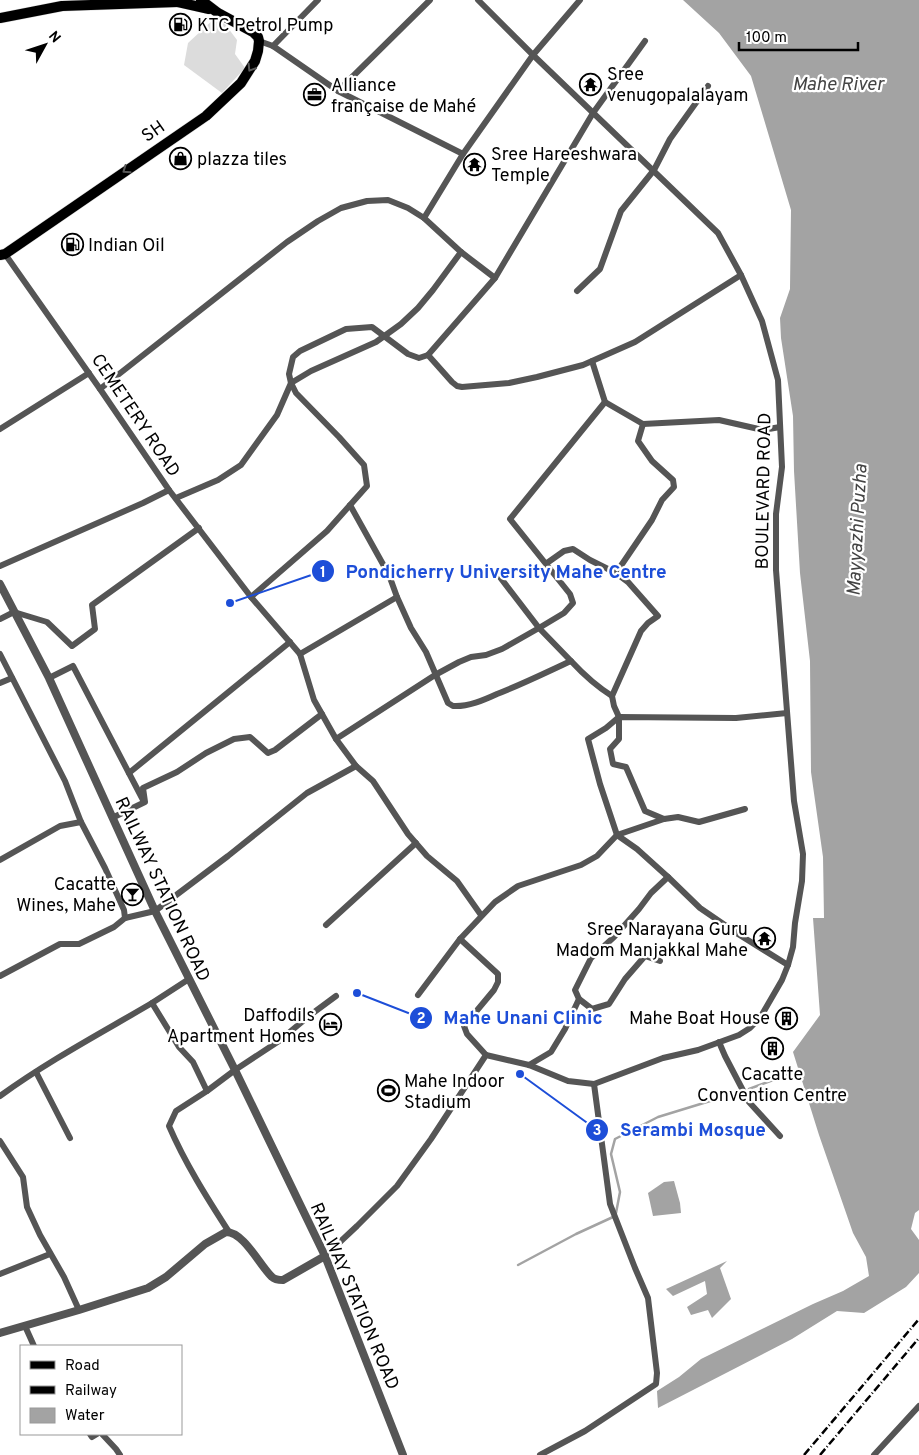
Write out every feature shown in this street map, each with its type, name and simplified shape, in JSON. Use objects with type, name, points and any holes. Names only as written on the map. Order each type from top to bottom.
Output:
[{"type":"main road","points":[[201,0],[218,13]]},
{"type":"main road","points":[[0,18],[62,6],[180,1],[218,13],[254,32],[259,41]]},
{"type":"main road","name":"SH","points":[[2,255],[206,116],[241,83],[256,61],[259,41]]},
{"type":"street","points":[[273,46],[318,0]]},
{"type":"street","points":[[338,91],[430,0]]},
{"type":"street","name":"BOULEVARD ROAD","points":[[478,0],[718,233],[741,275],[762,321],[778,380],[782,467],[776,514],[776,570],[794,801],[803,854],[802,881],[793,946],[782,980],[760,1018],[750,1028],[698,1050],[663,1058],[594,1084]]},
{"type":"street","points":[[424,218],[464,154],[533,55],[580,0]]},
{"type":"street","points":[[259,41],[273,46],[338,91],[464,154]]},
{"type":"street","points":[[251,597],[327,531],[368,486],[364,465],[296,393],[289,374],[293,357],[300,351],[346,330],[372,326],[408,354],[419,358],[428,355],[495,278],[593,113],[645,41]]},
{"type":"street","points":[[578,291],[600,269],[620,211],[654,170],[670,139],[708,86]]},
{"type":"street","points":[[100,389],[287,242],[341,208],[367,201],[388,200],[408,208],[424,218],[461,252],[495,278]]},
{"type":"street","points":[[176,498],[218,480],[241,465],[277,415],[291,383],[312,371],[376,342],[401,324],[418,308],[461,252]]},
{"type":"street","name":"CEMETERY ROAD","points":[[0,566],[170,490],[89,373],[2,255]]},
{"type":"street","points":[[428,355],[457,386],[509,382],[537,377],[583,365],[635,342],[741,275]]},
{"type":"street","points":[[592,361],[605,402],[643,424],[719,420],[763,430],[780,427]]},
{"type":"street","points":[[0,429],[89,373]]},
{"type":"street","points":[[336,739],[435,675],[471,657],[486,655],[502,648],[564,613],[573,603],[570,594],[510,518],[605,402]]},
{"type":"street","points":[[616,573],[652,520],[662,500],[674,487],[673,480],[652,461],[638,442],[643,424]]},
{"type":"street","points":[[170,490],[251,597],[300,654],[314,700],[336,739],[356,766],[373,781],[408,834],[427,856],[457,881],[481,916]]},
{"type":"street","points":[[350,505],[389,575],[411,628],[426,652],[448,703],[453,706],[470,704],[522,684],[571,661]]},
{"type":"street","points":[[0,619],[14,612],[48,622],[72,646],[95,629],[92,605],[199,528]]},
{"type":"street","points":[[547,563],[564,551],[573,550],[616,573],[628,582],[658,616],[641,631],[612,696],[619,717],[618,739],[610,749],[613,764],[626,767],[645,811],[664,819]]},
{"type":"street","points":[[496,572],[539,628],[588,679],[612,696]]},
{"type":"street","name":"RAILWAY STATION ROAD","points":[[0,584],[2,593],[14,612],[48,678],[155,911],[325,1256],[403,1455]]},
{"type":"street","points":[[300,654],[397,597]]},
{"type":"street","points":[[130,773],[290,642]]},
{"type":"street","points":[[0,654],[65,781],[81,822],[124,910],[125,918]]},
{"type":"street","points":[[48,678],[73,666],[145,802]]},
{"type":"street","points":[[0,683],[12,678]]},
{"type":"street","points":[[787,713],[736,718],[619,717],[588,739],[600,784],[617,835],[637,849],[700,908],[788,965]]},
{"type":"street","points":[[145,802],[144,788],[177,772],[206,753],[234,739],[250,737],[268,753],[275,750],[322,714]]},
{"type":"street","points":[[0,976],[60,944],[79,944],[114,927],[125,918],[155,911],[307,793],[356,766]]},
{"type":"street","points":[[112,818],[145,802]]},
{"type":"street","points":[[418,995],[460,939],[481,916],[495,902],[518,886],[581,865],[597,856],[617,835],[664,819],[678,817],[698,822],[745,809]]},
{"type":"street","points":[[0,860],[60,826],[81,822]]},
{"type":"street","points":[[326,925],[416,843]]},
{"type":"street","points":[[660,961],[645,956],[625,979],[610,1004],[592,1009],[579,999],[575,990],[590,958],[614,936],[651,893],[668,877]]},
{"type":"street","points":[[460,939],[498,974],[498,982],[494,990],[464,1026],[467,1034],[486,1055],[529,1065],[568,1081],[594,1084],[610,1204],[648,1298],[657,1373],[656,1384],[585,1431],[540,1455]]},
{"type":"street","points":[[0,1096],[21,1081],[189,979]]},
{"type":"street","points":[[336,996],[279,1040],[176,1111],[169,1126],[181,1154],[229,1232],[241,1240],[272,1277],[277,1280],[283,1280],[325,1256],[397,1186],[486,1055]]},
{"type":"street","points":[[529,1065],[551,1052],[565,1030],[579,999]]},
{"type":"street","points":[[152,1003],[179,1046],[193,1062],[207,1091]]},
{"type":"street","points":[[719,1042],[749,1102],[780,1136]]},
{"type":"street","points":[[36,1072],[70,1138]]},
{"type":"street","points":[[0,1142],[23,1176],[27,1207],[79,1310]]},
{"type":"street","points":[[0,1334],[148,1288],[166,1277],[205,1244],[229,1232]]},
{"type":"street","points":[[0,1274],[50,1254]]},
{"type":"street","points":[[25,1326],[34,1345]]},
{"type":"street","points":[[874,1455],[919,1406]]},
{"type":"street","points":[[103,1435],[120,1455]]},
{"type":"shaded area","points":[[214,19],[225,24],[237,40],[235,54],[245,68],[222,93],[184,65],[188,43]]},
{"type":"water","name":"Mahe River","points":[[683,0],[919,0],[919,1210],[915,1213],[911,1229],[919,1240],[919,1273],[906,1287],[864,1313],[837,1311],[792,1339],[658,1408],[657,1391],[679,1377],[701,1359],[843,1291],[869,1276],[866,1257],[853,1233],[793,1052],[820,1015],[813,918],[824,918],[823,857],[811,772],[810,661],[800,573],[793,416],[781,338],[780,318],[790,289],[791,210],[751,76],[719,33]]},
{"type":"water","points":[[674,1181],[681,1213],[653,1216],[648,1193],[664,1182]]},
{"type":"water","points":[[727,1261],[720,1268],[731,1299],[712,1318],[708,1310],[691,1315],[687,1307],[707,1294],[705,1281],[673,1296],[666,1289]]},
{"type":"waterway","points":[[749,1089],[803,1069]]},
{"type":"waterway","points":[[616,1213],[620,1192],[611,1154],[615,1139],[658,1117],[733,1094]]},
{"type":"waterway","points":[[518,1265],[576,1234],[613,1217]]},
{"type":"railway","points":[[804,1455],[919,1319]]},
{"type":"railway","points":[[820,1455],[919,1338]]},
{"type":"place","name":"KTC Petrol Pump","points":[[181,25]]},
{"type":"place","name":"Sree venugopalalayam","points":[[591,84]]},
{"type":"place","name":"Alliance française de Mahé","points":[[315,95]]},
{"type":"place","name":"plazza tiles","points":[[181,159]]},
{"type":"place","name":"Sree Hareeshwara Temple","points":[[475,164]]},
{"type":"place","name":"Indian Oil","points":[[72,245]]},
{"type":"place","name":"Pondicherry University Mahe Centre","points":[[230,603]]},
{"type":"place","name":"Cacatte Wines, Mahe","points":[[132,894]]},
{"type":"place","name":"Sree Narayana Guru Madom Manjakkal Mahe","points":[[764,939]]},
{"type":"place","name":"Mahe Unani Clinic","points":[[357,993]]},
{"type":"place","name":"Mahe Boat House","points":[[786,1018]]},
{"type":"place","name":"Daffodils Apartment Homes","points":[[331,1025]]},
{"type":"place","name":"Cacatte Convention Centre","points":[[772,1049]]},
{"type":"place","name":"Serambi Mosque","points":[[520,1074]]},
{"type":"place","name":"Mahe Indoor Stadium","points":[[388,1091]]},
{"type":"water label","name":"Mayyazhi Puzha","points":[[856,530]]}]
